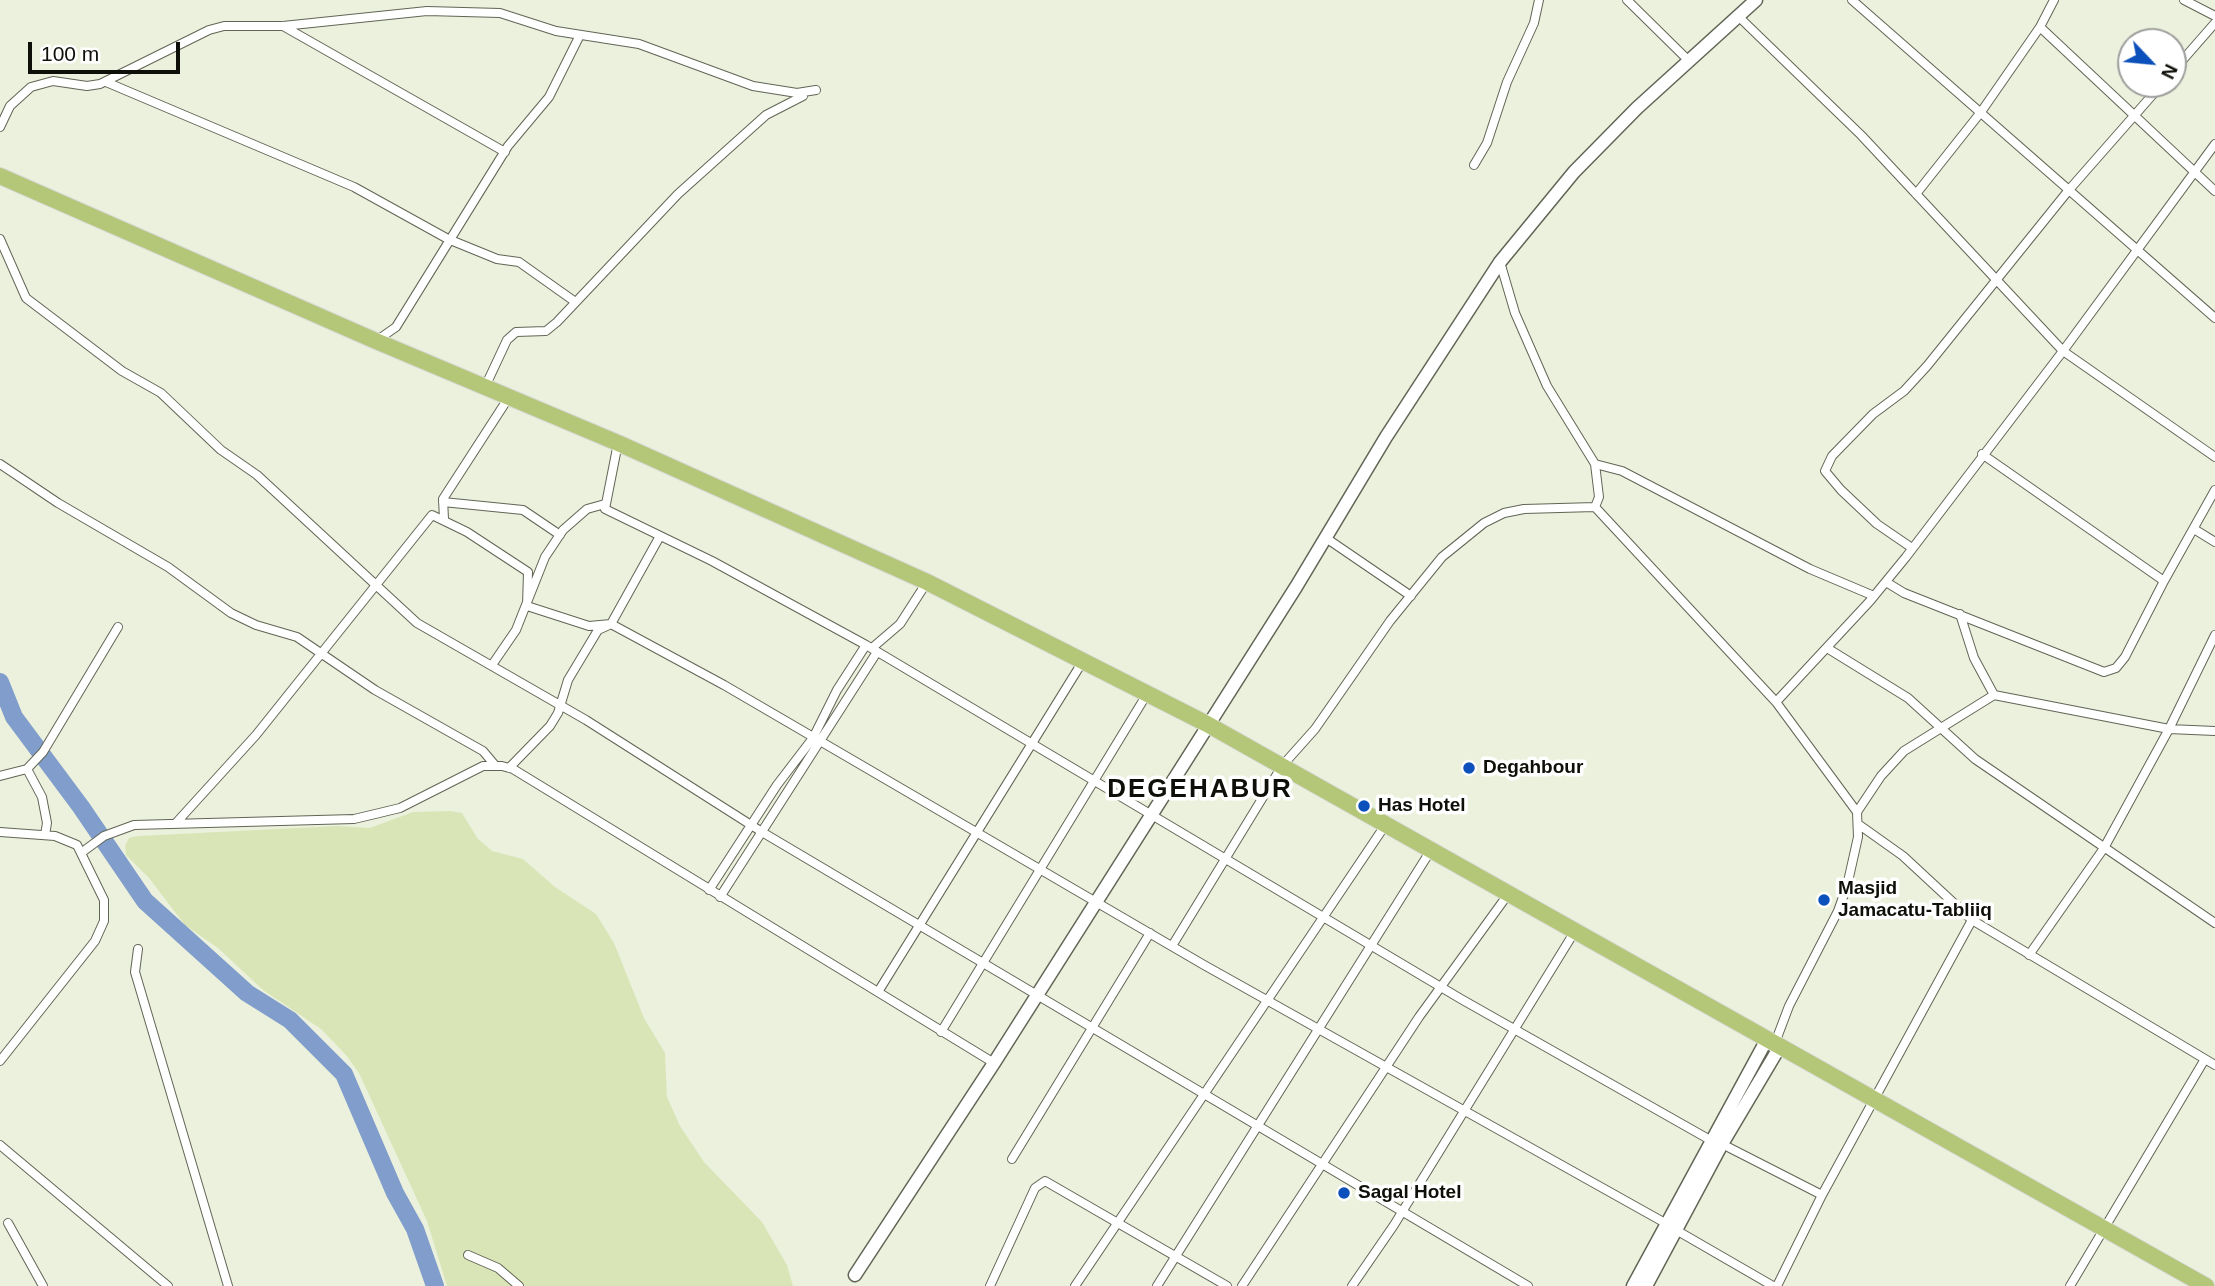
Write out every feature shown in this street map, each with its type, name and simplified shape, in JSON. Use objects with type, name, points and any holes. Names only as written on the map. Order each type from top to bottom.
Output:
[{"type":"highway","points":[[0,176],[376,341],[618,443],[927,582],[1207,724],[1773,1045],[2206,1286]]},
{"type":"street","points":[[1474,165],[1487,143],[1507,82],[1534,23],[1539,0]]},
{"type":"street","points":[[1627,0],[1689,61]]},
{"type":"street","points":[[855,1275],[994,1063],[1326,538],[1386,437],[1500,262],[1574,172],[1756,0]]},
{"type":"street","points":[[1852,0],[2215,318]]},
{"type":"street","points":[[1916,194],[1981,111],[2040,27],[2054,0]]},
{"type":"street","points":[[2184,0],[2215,16]]},
{"type":"street","points":[[0,127],[10,106],[32,87],[53,81],[87,86],[106,82],[209,30],[224,26],[284,26],[428,11],[500,13],[580,35],[639,44],[753,86],[797,93],[816,90],[766,115],[678,194],[546,331],[516,332],[507,340],[485,387]]},
{"type":"street","points":[[1738,16],[1861,135],[2063,351],[2215,457]]},
{"type":"street","points":[[2187,55],[2215,23]]},
{"type":"street","points":[[284,26],[505,152]]},
{"type":"street","points":[[2040,27],[2215,191]]},
{"type":"street","points":[[376,341],[396,327],[448,239],[505,152],[549,96],[580,35]]},
{"type":"street","points":[[106,82],[354,187],[448,239],[497,259],[519,262],[574,301]]},
{"type":"street","points":[[1912,548],[1877,524],[1825,471],[1832,456],[1873,414],[1904,391],[1927,366],[2069,190],[2150,98]]},
{"type":"street","points":[[1776,702],[1886,582],[2138,252],[2215,144]]},
{"type":"street","points":[[0,239],[3,261],[26,298],[122,371],[161,393],[221,450],[257,475],[417,623],[561,705],[762,832],[1038,993],[1528,1286]]},
{"type":"street","points":[[1500,262],[1515,313],[1547,386],[1595,464],[1600,497],[1595,507]]},
{"type":"street","points":[[444,519],[443,502],[473,448],[509,397]]},
{"type":"street","points":[[618,443],[605,509],[872,648],[1516,1030],[1717,1143],[1822,1195]]},
{"type":"street","points":[[1982,454],[2164,581]]},
{"type":"street","points":[[0,464],[58,503],[168,567],[231,613],[256,625],[284,632],[322,653],[375,690],[483,751],[494,764]]},
{"type":"street","points":[[1595,464],[1622,471],[1810,569],[1874,596]]},
{"type":"street","points":[[1886,582],[1904,593],[2104,672],[2116,668],[2126,657],[2164,581],[2215,490]]},
{"type":"street","points":[[443,502],[523,510],[560,535]]},
{"type":"street","points":[[492,665],[511,639],[527,606],[545,557],[560,535],[587,509],[605,504]]},
{"type":"street","points":[[1172,946],[1282,766],[1315,729],[1442,556],[1494,518],[1524,509],[1595,507],[1776,702],[1857,812],[1858,824],[1854,860],[1838,911],[1788,1006],[1773,1045],[1671,1227],[1633,1286]]},
{"type":"street","points":[[176,823],[256,735],[432,515],[444,519],[528,572],[527,606]]},
{"type":"street","points":[[2194,529],[2215,542]]},
{"type":"street","points":[[509,768],[550,726],[561,705],[568,680],[598,630],[611,624],[660,536]]},
{"type":"street","points":[[1326,538],[1411,596]]},
{"type":"street","points":[[720,897],[788,792],[816,740],[837,690],[872,648],[900,624],[927,582]]},
{"type":"street","points":[[527,606],[589,626],[611,624],[724,685],[1268,1001],[1775,1286],[1972,920]]},
{"type":"street","points":[[1960,614],[1974,658],[1994,695]]},
{"type":"street","points":[[0,776],[27,769],[43,752],[118,627]]},
{"type":"street","points":[[2029,955],[2104,848],[2169,729],[2215,635]]},
{"type":"street","points":[[709,890],[777,785],[848,697],[872,648]]},
{"type":"street","points":[[1827,648],[1908,698],[1975,759],[2215,923]]},
{"type":"street","points":[[878,992],[1083,661]]},
{"type":"street","points":[[837,690],[848,697]]},
{"type":"street","points":[[942,1032],[1038,868],[1147,694]]},
{"type":"street","points":[[1857,812],[1881,776],[1904,751],[1938,727],[1994,695],[2169,729],[2215,731]]},
{"type":"street","points":[[81,853],[104,836],[125,827],[371,815],[401,808],[483,766],[494,764],[509,768],[994,1063]]},
{"type":"street","points":[[27,769],[46,811],[45,835]]},
{"type":"street","points":[[777,785],[788,792]]},
{"type":"street","points":[[1075,1286],[1386,824]]},
{"type":"street","points":[[1858,824],[1903,856],[1972,920],[2215,1065]]},
{"type":"street","points":[[0,832],[45,835],[77,845],[104,900],[104,921],[95,941],[0,1061]]},
{"type":"street","points":[[1157,1286],[1431,850]]},
{"type":"street","points":[[1242,1286],[1440,986],[1509,893]]},
{"type":"street","points":[[1352,1286],[1403,1212],[1574,931]]},
{"type":"street","points":[[1012,1158],[1150,933]]},
{"type":"street","points":[[138,950],[135,972],[228,1286]]},
{"type":"street","points":[[2070,1286],[2205,1059]]},
{"type":"street","points":[[0,1145],[168,1286]]},
{"type":"street","points":[[990,1286],[1039,1183],[1045,1181],[1227,1286]]},
{"type":"street","points":[[8,1223],[43,1286]]},
{"type":"street","points":[[1646,1286],[1671,1227]]},
{"type":"street","points":[[468,1255],[498,1268],[519,1286]]},
{"type":"green space","points":[[413,812],[462,813],[478,839],[492,851],[523,859],[555,887],[596,914],[614,943],[644,1018],[665,1053],[667,1097],[680,1126],[704,1162],[762,1222],[787,1265],[793,1286],[447,1286],[427,1221],[359,1073],[346,1055],[321,1029],[263,990],[218,948],[185,925],[149,878],[126,855],[125,846],[129,838],[138,836],[337,826],[370,828]]},
{"type":"waterway","points":[[0,682],[14,717],[81,807],[145,901],[247,993],[290,1020],[344,1074],[395,1193],[415,1229],[435,1286]]},
{"type":"place","name":"Degahbour","points":[[1469,768]]},
{"type":"place","name":"Has Hotel","points":[[1364,806]]},
{"type":"place","name":"Masjid Jamacatu-Tabliiq","points":[[1824,900]]},
{"type":"place","name":"Sagal Hotel","points":[[1344,1193]]},
{"type":"district","name":"DEGEHABUR","points":[[1200,790]]}]
